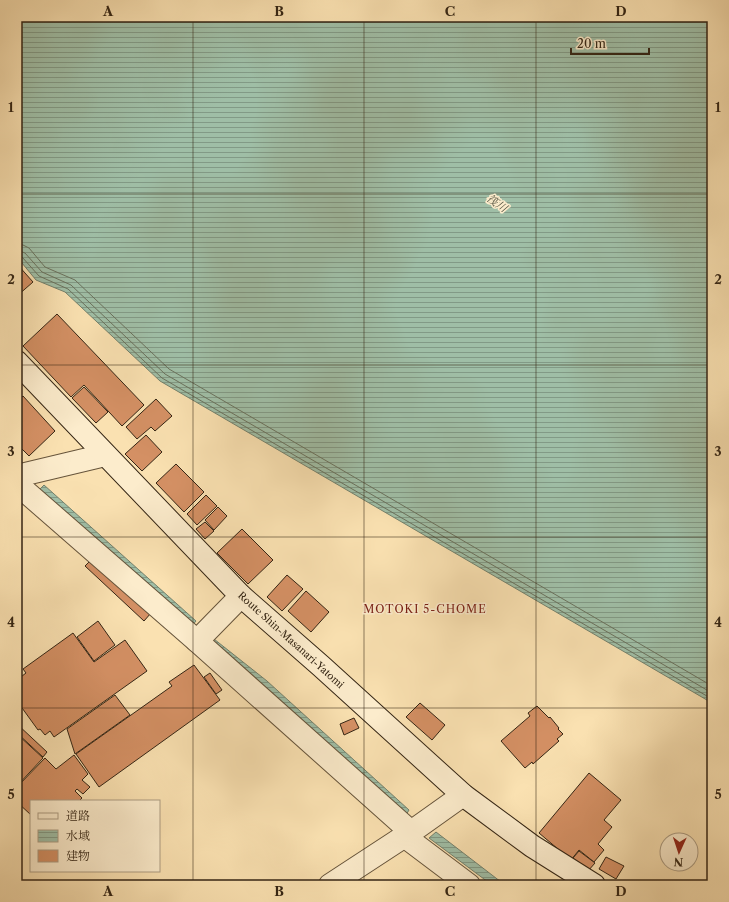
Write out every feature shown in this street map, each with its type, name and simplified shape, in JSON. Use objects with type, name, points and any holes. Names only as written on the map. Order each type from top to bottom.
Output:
[{"type":"street","name":"Route Shin-Masanari-Yatomi","points":[[17,362],[241,596],[321,666],[463,795],[532,846],[594,885]]},
{"type":"street","points":[[17,476],[105,455]]},
{"type":"street","points":[[17,484],[197,641],[407,834],[469,885]]},
{"type":"street","points":[[197,641],[241,596]]},
{"type":"street","points":[[330,885],[463,795]]},
{"type":"water","name":"筏川","points":[[17,17],[712,17],[712,703],[160,381],[65,292],[36,280],[17,257]]},
{"type":"water","points":[[44,485],[196,621],[190,628],[38,491]]},
{"type":"water","points":[[214,639],[267,681],[409,810],[406,815],[209,644]]},
{"type":"water","points":[[436,832],[505,885],[492,885],[429,838]]},
{"type":"building","points":[[17,264],[33,282],[17,296]]},
{"type":"building","points":[[57,314],[144,405],[122,426],[84,385],[71,397],[23,346]]},
{"type":"building","points":[[84,387],[108,412],[96,423],[72,398]]},
{"type":"building","points":[[23,396],[55,431],[29,456],[17,444],[17,401]]},
{"type":"building","points":[[156,399],[172,416],[155,431],[151,427],[137,439],[126,427]]},
{"type":"building","points":[[146,435],[162,452],[142,471],[125,454]]},
{"type":"building","points":[[176,464],[204,492],[184,512],[156,483]]},
{"type":"building","points":[[206,495],[217,506],[197,525],[187,514]]},
{"type":"building","points":[[218,507],[227,516],[214,530],[205,520]]},
{"type":"building","points":[[205,522],[214,531],[205,539],[196,529]]},
{"type":"building","points":[[242,529],[273,560],[248,584],[217,553]]},
{"type":"building","points":[[92,559],[151,613],[144,621],[85,566]]},
{"type":"building","points":[[287,575],[303,589],[282,611],[267,597]]},
{"type":"building","points":[[306,591],[329,612],[311,632],[288,611]]},
{"type":"building","points":[[98,621],[115,645],[94,661],[77,637]]},
{"type":"building","points":[[73,633],[94,662],[125,640],[147,671],[54,737],[50,731],[45,735],[40,729],[38,730],[17,701],[17,680],[26,673],[23,669]]},
{"type":"building","points":[[194,665],[220,700],[99,787],[76,754],[172,686],[169,682]]},
{"type":"building","points":[[210,673],[222,690],[216,694],[204,677]]},
{"type":"building","points":[[115,695],[130,715],[75,754],[67,729]]},
{"type":"building","points":[[420,703],[445,725],[432,740],[406,717]]},
{"type":"building","points":[[537,706],[549,718],[550,717],[563,734],[557,739],[559,741],[533,764],[532,762],[525,768],[501,741],[530,716],[528,713]]},
{"type":"building","points":[[354,718],[359,728],[344,735],[340,724]]},
{"type":"building","points":[[17,724],[47,752],[43,757],[17,733]]},
{"type":"building","points":[[17,734],[43,758],[17,786]]},
{"type":"building","points":[[74,755],[88,774],[82,780],[90,787],[83,794],[77,789],[75,791],[82,798],[80,800],[30,800],[30,814],[17,802],[17,787],[45,758],[56,769]]},
{"type":"building","points":[[589,773],[621,800],[604,820],[612,827],[598,844],[604,850],[594,862],[579,850],[571,860],[539,833]]},
{"type":"building","points":[[579,851],[595,863],[588,871],[573,858]]},
{"type":"building","points":[[606,857],[624,866],[616,879],[599,869]]},
{"type":"district","name":"MOTOKI 5-CHOME","points":[[425,609]]}]
